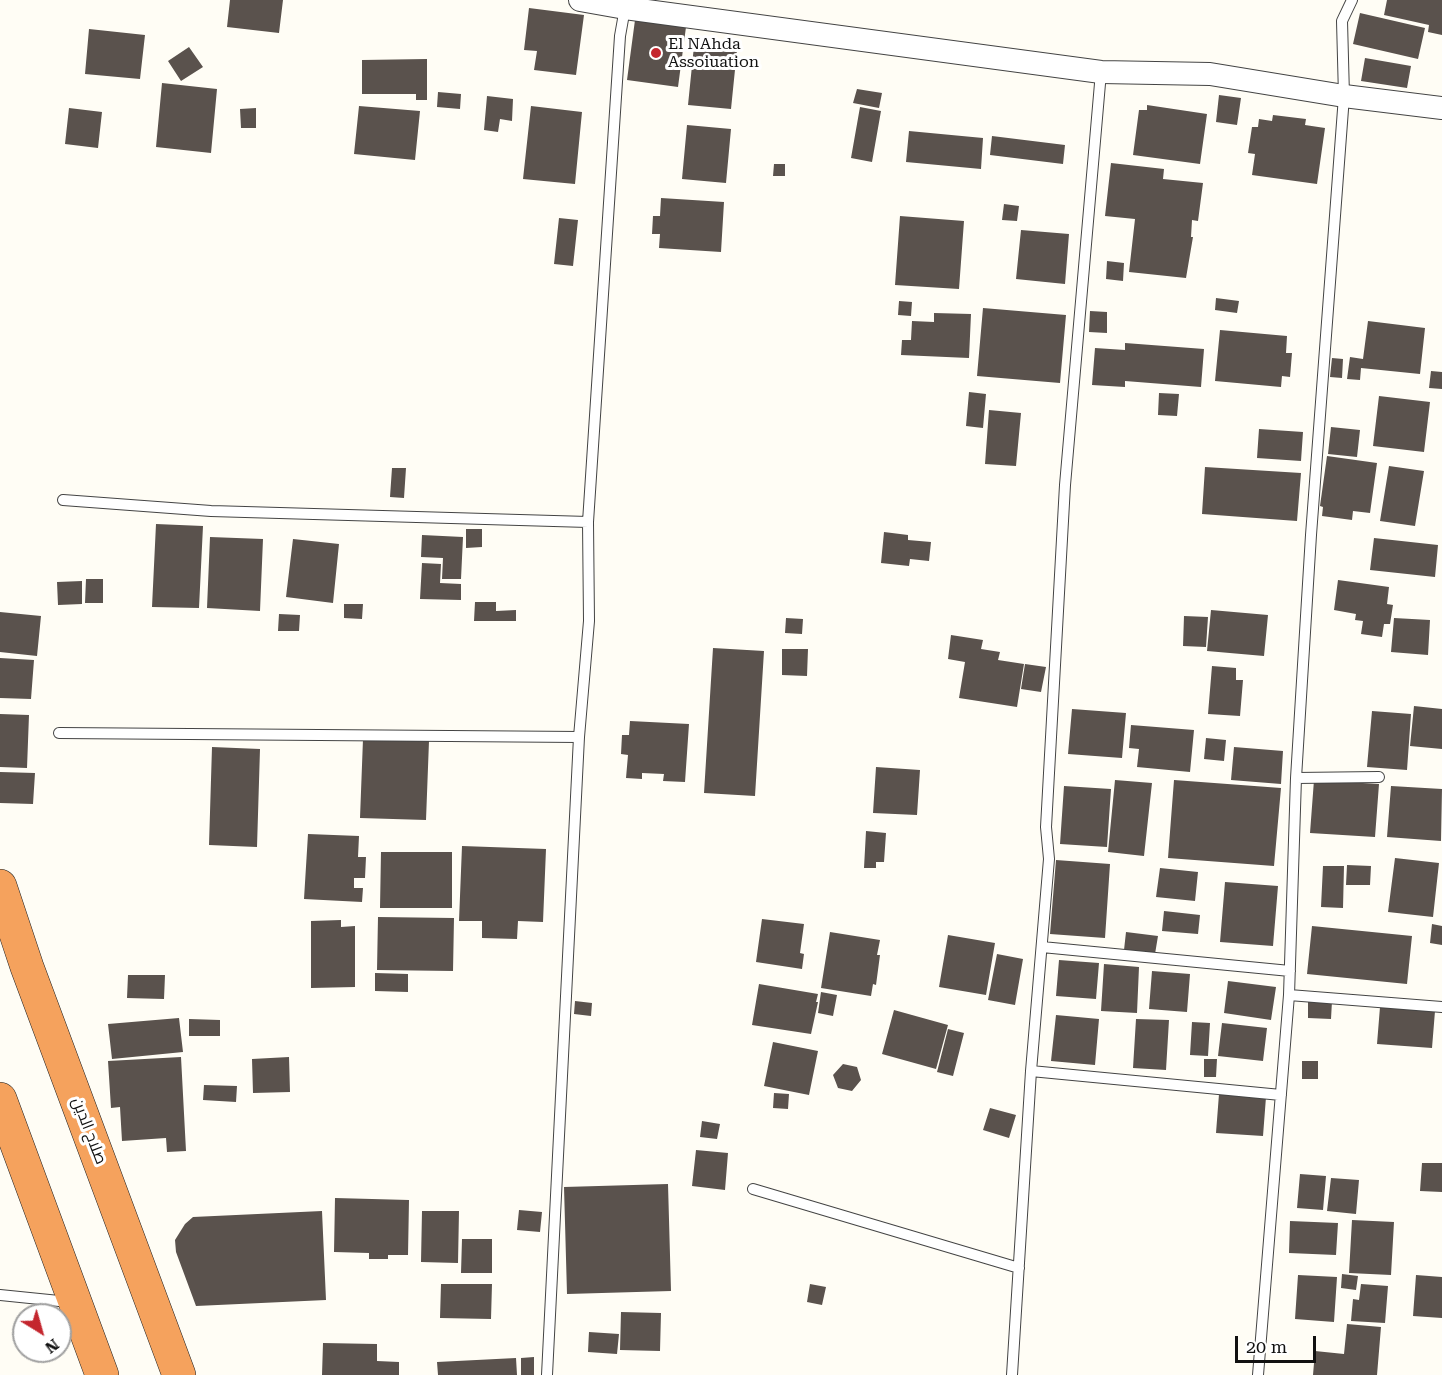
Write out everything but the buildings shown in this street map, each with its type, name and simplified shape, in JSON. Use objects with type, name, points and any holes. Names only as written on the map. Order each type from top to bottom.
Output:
[{"type":"highway","name":"صلاح الدين","points":[[0,886],[27,967],[179,1375]]},
{"type":"highway","points":[[0,1099],[102,1375]]},
{"type":"street","points":[[580,0],[1101,72],[1210,74],[1344,96],[1442,108]]},
{"type":"lane","points":[[1258,1375],[1289,995],[1296,778],[1311,535],[1344,96],[1342,21],[1352,0]]},
{"type":"lane","points":[[547,1375],[579,737],[590,621],[588,522],[620,36],[625,8]]},
{"type":"lane","points":[[1012,1375],[1031,1071],[1049,859],[1046,827],[1065,485],[1101,72]]},
{"type":"lane","points":[[63,500],[210,511],[588,522]]},
{"type":"lane","points":[[59,733],[579,737]]},
{"type":"lane","points":[[1296,778],[1379,777]]},
{"type":"lane","points":[[1042,947],[1290,971]]},
{"type":"lane","points":[[1289,995],[1442,1007]]},
{"type":"lane","points":[[1031,1071],[1281,1095]]},
{"type":"lane","points":[[753,1189],[1019,1268]]},
{"type":"lane","points":[[0,1295],[75,1303]]},
{"type":"place","name":"El NAhda Assoiuation","points":[[656,53]]}]
